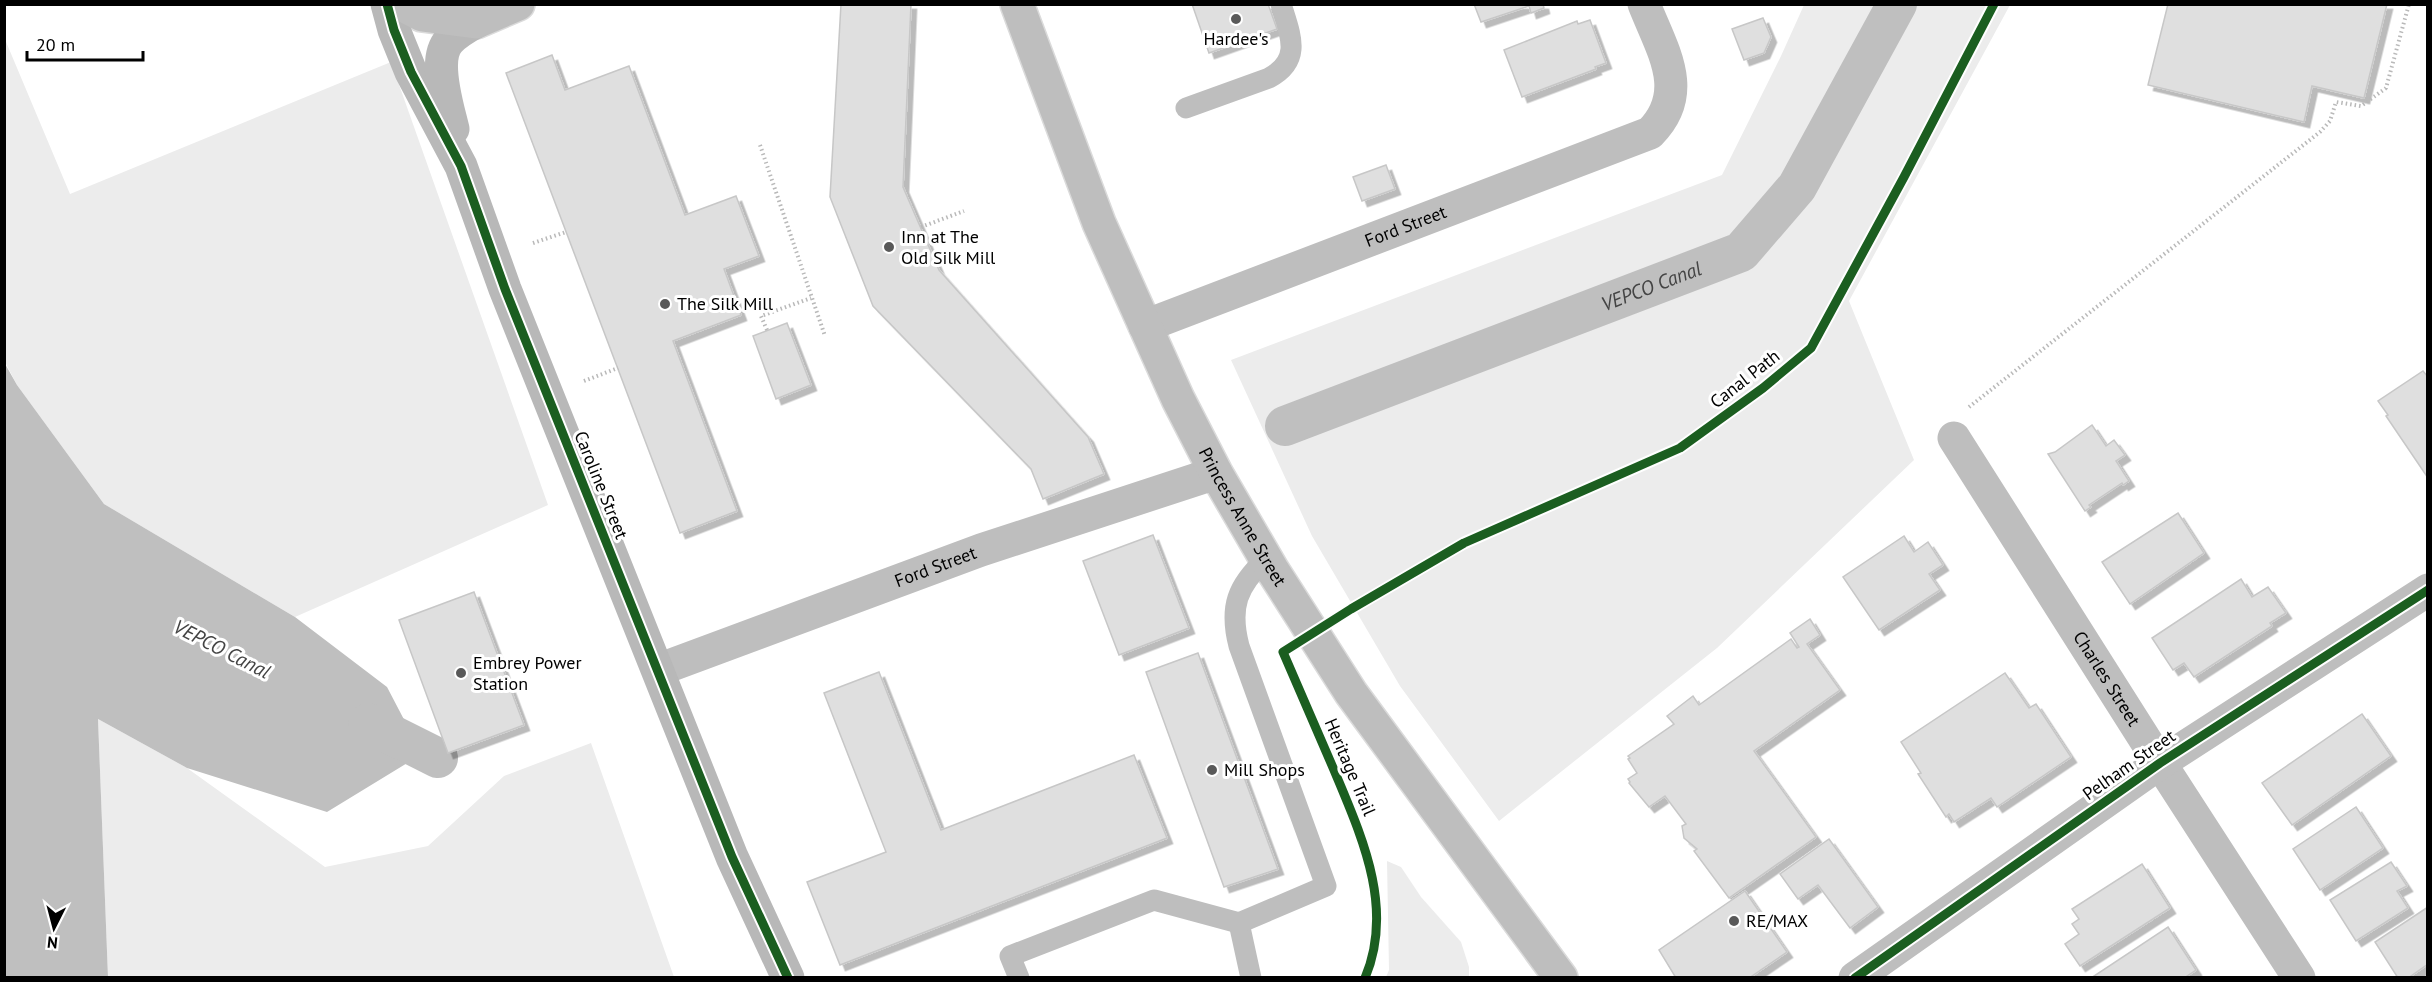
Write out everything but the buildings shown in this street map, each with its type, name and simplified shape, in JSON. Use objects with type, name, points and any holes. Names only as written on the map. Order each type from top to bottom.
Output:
[{"type":"street","name":"Caroline Street","points":[[387,4],[394,30],[411,72],[460,166],[505,289],[732,857],[788,978]]},
{"type":"street","points":[[401,4],[422,15],[476,21],[518,4]]},
{"type":"street","name":"Princess Anne Street","points":[[1017,4],[1099,223],[1145,326],[1216,473],[1266,559],[1351,693],[1561,978]]},
{"type":"street","name":"Ford Street","points":[[1145,326],[1650,133],[1663,120],[1671,99],[1671,77],[1644,4]]},
{"type":"street","name":"Caroline Street","points":[[460,166],[445,93],[442,54],[449,41],[476,21]]},
{"type":"street","name":"Charles Street","points":[[1954,438],[2299,978]]},
{"type":"street","name":"Ford Street","points":[[658,670],[981,550],[1216,473]]},
{"type":"street","name":"Pelham Street","points":[[1855,978],[2160,763],[2427,590]]},
{"type":"lane","points":[[1186,108],[1269,78],[1288,63],[1292,46],[1281,4]]},
{"type":"lane","points":[[1019,978],[1010,956],[1154,900],[1239,923],[1326,886],[1234,628],[1234,616],[1240,589],[1250,573],[1266,559]]},
{"type":"lane","points":[[1239,923],[1251,978]]},
{"type":"path","points":[[1968,408],[2320,132],[2330,121],[2336,102],[2361,106],[2386,88],[2409,4]]},
{"type":"path","points":[[760,145],[825,336]]},
{"type":"path","points":[[921,228],[964,211]]},
{"type":"path","points":[[533,243],[566,232]]},
{"type":"path","points":[[766,330],[761,316],[811,297]]},
{"type":"path","points":[[584,381],[618,368]]},
{"type":"shaded area","points":[[1804,5],[2010,5],[1849,301],[1914,460],[1717,648],[1499,821],[1400,686],[1312,536],[1231,360],[1722,175]]},
{"type":"shaded area","points":[[4,37],[70,194],[391,62],[548,505],[295,617],[104,504],[17,385],[5,362]]},
{"type":"shaded area","points":[[98,719],[187,768],[325,867],[428,846],[504,776],[591,743],[674,977],[108,977]]},
{"type":"shaded area","points":[[1387,861],[1401,867],[1421,897],[1461,942],[1469,967],[1469,977],[1386,977],[1389,970]]},
{"type":"water","points":[[4,362],[17,385],[104,504],[295,617],[387,687],[422,754],[327,812],[187,768],[98,719],[108,977],[5,977]]},
{"type":"waterway","name":"VEPCO Canal","points":[[1285,426],[1741,252],[1797,187],[1897,4]]},
{"type":"waterway","name":"VEPCO Canal","points":[[368,723],[438,758]]},
{"type":"cycle path","points":[[387,4],[394,30],[411,72],[461,166],[505,289],[732,857],[788,978]]},
{"type":"cycle path","name":"Canal Path","points":[[1365,978],[1373,951],[1377,925],[1371,872],[1354,820],[1283,652],[1464,543],[1680,448],[1763,388],[1811,348],[1994,4]]},
{"type":"cycle path","points":[[1855,978],[2160,763],[2428,590]]},
{"type":"place","name":"Hardee's","points":[[1236,19]]},
{"type":"place","name":"Inn at The Old Silk Mill","points":[[889,247]]},
{"type":"place","name":"The Silk Mill","points":[[665,304]]},
{"type":"place","name":"Embrey Power Station","points":[[461,673]]},
{"type":"place","name":"Mill Shops","points":[[1212,770]]},
{"type":"place","name":"RE/MAX","points":[[1734,921]]}]
